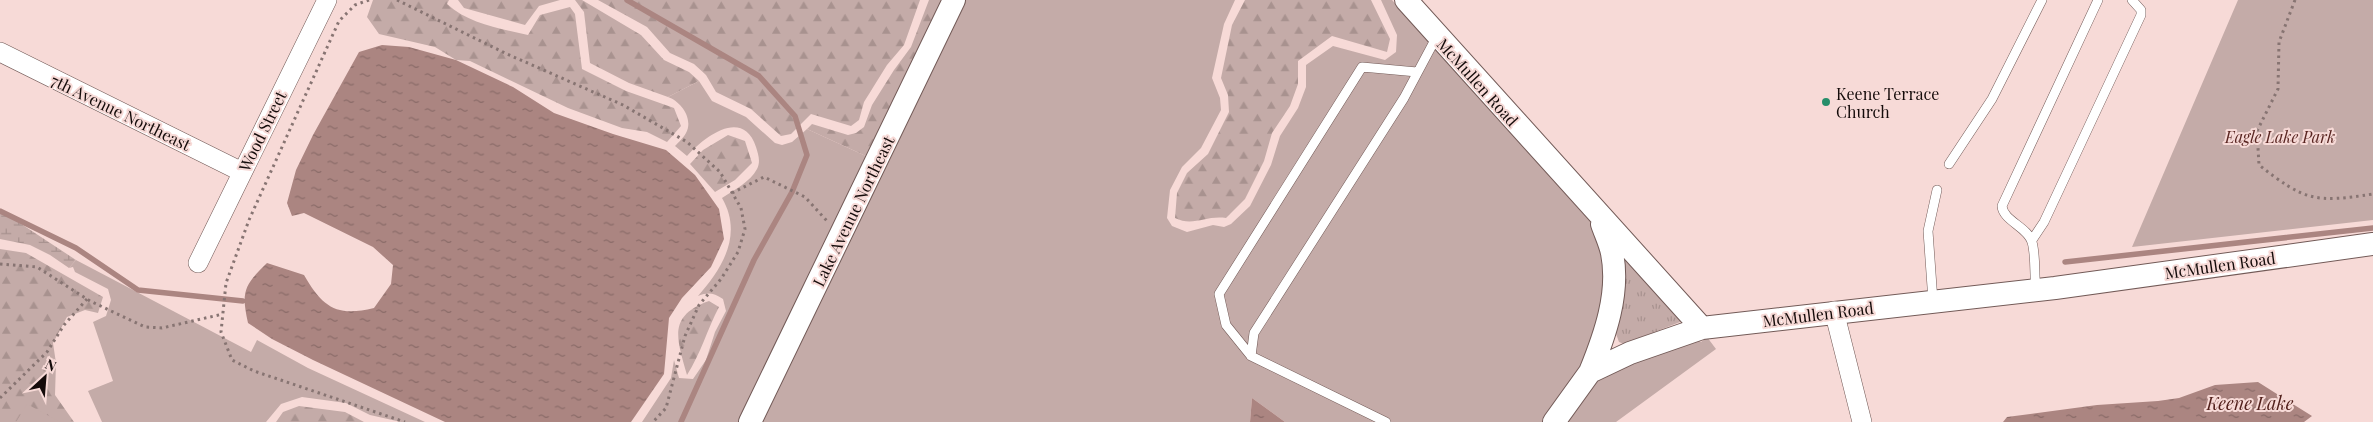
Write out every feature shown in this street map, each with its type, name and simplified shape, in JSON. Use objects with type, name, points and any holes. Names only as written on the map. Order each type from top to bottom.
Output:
[{"type":"street","name":"Wood Street","points":[[198,262],[327,0]]},
{"type":"street","name":"Lake Avenue Northeast","points":[[750,422],[954,0]]},
{"type":"street","name":"McMullen Road","points":[[1406,0],[1702,328],[1834,311],[2036,290],[2373,244]]},
{"type":"street","name":"7th Avenue Northeast","points":[[0,52],[242,172]]},
{"type":"street","points":[[1554,422],[1590,372],[1610,311],[1614,282],[1612,253],[1599,216]]},
{"type":"street","points":[[1834,311],[1862,422]]},
{"type":"street","points":[[1590,372],[1655,343],[1702,328]]},
{"type":"lane","points":[[1949,164],[1992,99],[2042,0]]},
{"type":"lane","points":[[2036,290],[2032,240],[2022,228],[2003,212],[2002,206],[2098,0]]},
{"type":"lane","points":[[2032,240],[2044,222],[2141,15],[2141,10],[2132,0]]},
{"type":"lane","points":[[1251,356],[1254,333],[1404,98],[1437,36]]},
{"type":"lane","points":[[1386,422],[1251,356],[1226,325],[1219,294],[1362,67],[1417,72]]},
{"type":"lane","points":[[1933,301],[1928,231],[1937,190]]},
{"type":"path","points":[[368,0],[355,5],[339,21],[290,125],[246,229],[226,283],[221,332],[232,360],[254,371],[405,422]]},
{"type":"path","points":[[397,0],[507,54],[587,87],[657,124],[687,142],[720,172],[741,208],[745,229],[738,252],[721,279],[700,305],[685,336],[666,408],[653,422]]},
{"type":"path","points":[[2294,0],[2279,42],[2278,89],[2257,131],[2259,165],[2290,188],[2316,199],[2373,194]]},
{"type":"path","points":[[732,194],[764,177],[801,195],[825,220],[833,224]]},
{"type":"path","points":[[0,264],[37,267],[88,299],[145,327],[162,328],[223,314]]},
{"type":"path","points":[[0,398],[47,352],[64,325],[88,299]]},
{"type":"green space","points":[[373,0],[449,0],[447,4],[475,21],[528,35],[540,15],[570,7],[575,14],[582,69],[626,91],[674,108],[681,126],[667,142],[647,132],[622,128],[568,108],[470,61],[456,60],[435,47],[379,34],[367,17]]},
{"type":"green space","points":[[458,0],[560,0],[539,6],[525,25],[464,8]]},
{"type":"green space","points":[[575,0],[582,0],[641,35],[664,60],[689,72],[699,81],[668,97],[629,83],[590,63],[584,12]]},
{"type":"green space","points":[[598,0],[920,0],[904,45],[887,65],[864,102],[859,120],[851,126],[811,114],[791,134],[781,136],[751,109],[716,92],[706,75],[694,64],[670,53],[647,27]]},
{"type":"green space","points":[[929,0],[943,0],[868,157],[807,129],[812,124],[848,135],[856,133],[864,127],[872,105],[911,47]]},
{"type":"green space","points":[[964,0],[1235,0],[1224,24],[1212,78],[1220,98],[1221,110],[1201,148],[1182,167],[1170,190],[1167,218],[1172,226],[1187,232],[1213,225],[1224,227],[1231,224],[1250,206],[1271,165],[1280,136],[1298,108],[1306,87],[1306,65],[1333,46],[1385,60],[1396,52],[1397,35],[1381,0],[1392,0],[1591,222],[1602,256],[1604,282],[1601,309],[1581,368],[1542,422],[1285,422],[1252,398],[1250,422],[760,422]]},
{"type":"green space","points":[[1245,0],[1371,0],[1390,39],[1387,52],[1332,36],[1298,61],[1298,84],[1290,106],[1272,133],[1264,161],[1245,199],[1226,218],[1188,221],[1175,218],[1177,193],[1187,173],[1208,154],[1229,112],[1228,95],[1221,78],[1232,25]]},
{"type":"green space","name":"Eagle Lake Park","points":[[2238,0],[2373,0],[2373,220],[2132,247]]},
{"type":"green space","points":[[699,81],[712,101],[746,117],[775,143],[782,145],[792,142],[807,129],[868,157],[739,422],[642,422],[671,378],[674,360],[679,378],[693,379],[706,360],[715,332],[726,311],[723,299],[720,297],[714,294],[698,296],[715,274],[727,250],[731,225],[728,211],[722,198],[750,178],[759,163],[756,147],[750,135],[742,129],[733,127],[713,134],[687,156],[675,146],[686,133],[688,122],[681,106],[668,97]]},
{"type":"green space","points":[[728,135],[745,141],[752,163],[735,180],[715,192],[690,164],[703,150]]},
{"type":"green space","points":[[0,210],[76,260],[69,268],[50,255],[30,245],[0,239]]},
{"type":"green space","points":[[0,249],[26,253],[103,297],[98,313],[85,310],[67,317],[53,343],[56,363],[55,395],[74,422],[0,422]]},
{"type":"green space","points":[[1624,255],[1682,320],[1624,344],[1619,342],[1615,331]]},
{"type":"green space","points":[[76,260],[251,352],[257,340],[308,368],[425,422],[401,422],[370,415],[346,403],[302,397],[281,404],[266,422],[102,422],[88,391],[113,381],[93,322],[106,316],[111,300],[108,289],[75,272],[73,267],[69,268]]},
{"type":"green space","points":[[709,301],[719,307],[687,375],[678,340],[681,322],[686,314]]},
{"type":"green space","points":[[1707,337],[1716,349],[1616,422],[1566,422],[1597,380],[1633,363],[1698,339],[1701,342]]},
{"type":"green space","points":[[27,404],[60,422],[16,422]]},
{"type":"green space","points":[[299,406],[345,412],[364,422],[276,422],[283,412]]},
{"type":"water","points":[[382,45],[409,47],[456,60],[513,87],[554,113],[666,150],[695,175],[719,209],[724,239],[711,267],[682,298],[669,318],[664,374],[631,422],[445,422],[313,360],[272,339],[248,323],[245,304],[246,290],[253,277],[267,263],[304,275],[325,302],[341,310],[361,311],[374,308],[391,284],[393,265],[373,247],[304,213],[292,216],[287,203],[296,170],[359,52]]},
{"type":"water","name":"Keene Lake","points":[[2258,382],[2312,416],[2304,422],[2003,422],[2007,417],[2097,405],[2158,401],[2179,398],[2215,385]]},
{"type":"water","points":[[1252,398],[1285,422],[1250,422]]},
{"type":"waterway","points":[[627,0],[759,76],[795,116],[807,155],[792,192],[754,260],[681,422]]},
{"type":"waterway","points":[[0,211],[76,248],[138,290],[243,301]]},
{"type":"waterway","points":[[2065,262],[2373,228]]},
{"type":"place","name":"Keene Terrace Church","points":[[1826,102]]}]
